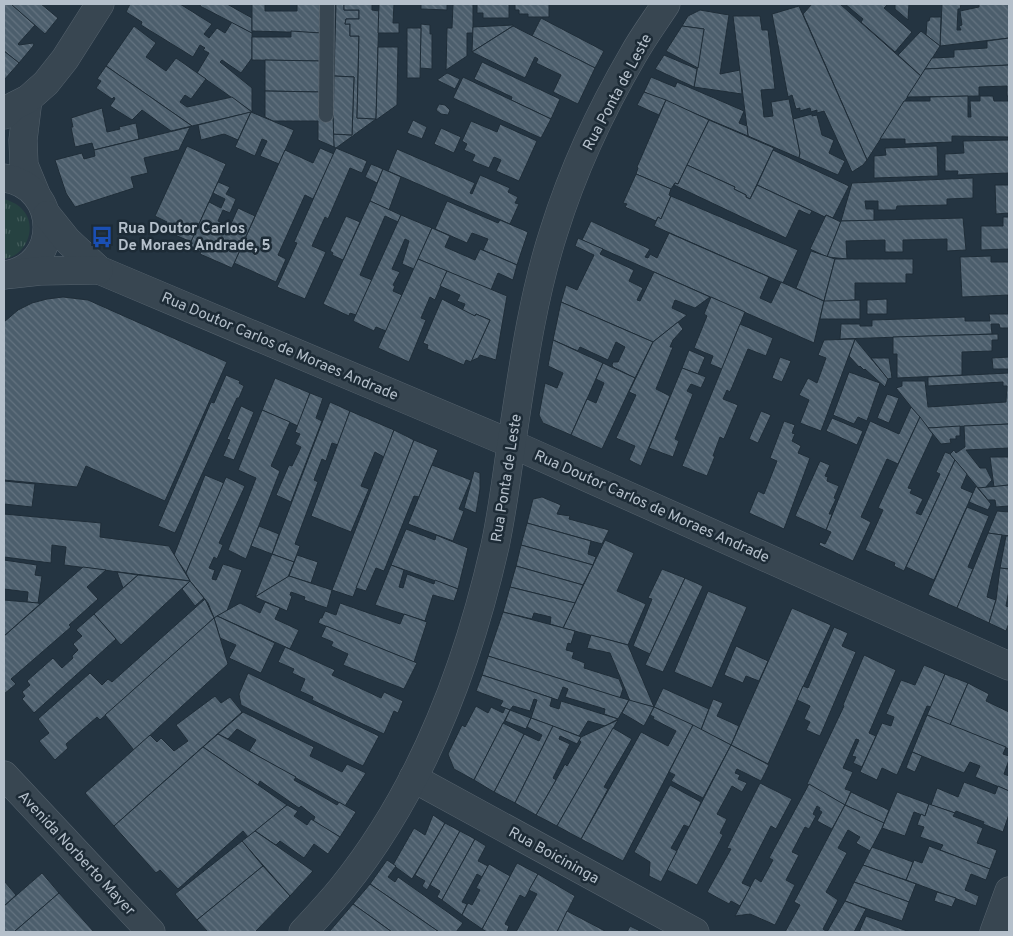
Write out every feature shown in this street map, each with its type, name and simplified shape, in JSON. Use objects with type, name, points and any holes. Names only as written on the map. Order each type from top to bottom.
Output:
[{"type":"street","points":[[4,115],[14,106],[28,99],[46,83],[65,59],[100,4]]},
{"type":"street","name":"Rua Ponta de Leste","points":[[303,932],[344,886],[383,830],[413,778],[461,667],[495,545],[525,353],[538,290],[554,231],[572,180],[598,123],[633,54],[666,4]]},
{"type":"street","points":[[8,274],[24,269],[34,261],[42,251],[48,227],[24,165],[23,140],[28,99]]},
{"type":"street","points":[[4,178],[27,186],[41,205]]},
{"type":"street","name":"Rua Doutor Carlos de Moraes Andrade","points":[[41,205],[67,240],[99,270],[512,444],[1009,666]]},
{"type":"street","name":"Rua Doutor Carlos de Moraes Andrade","points":[[8,274],[40,271],[99,270]]},
{"type":"street","name":"Avenida Norberto Mayer","points":[[4,775],[151,932]]},
{"type":"street","name":"Rua Boicininga","points":[[413,778],[695,932]]},
{"type":"street","points":[[994,932],[1009,891]]},
{"type":"lane","points":[[326,115],[327,4]]},
{"type":"green space","points":[[4,199],[15,203],[21,208],[26,215],[30,231],[28,239],[19,252],[12,257],[4,259]]},
{"type":"building","points":[[4,4],[11,4],[35,25],[18,44],[33,43],[34,45],[19,63],[4,51]]},
{"type":"building","points":[[11,4],[41,4],[58,18],[45,34]]},
{"type":"building","points":[[130,4],[180,4],[212,24],[204,34],[209,38],[217,28],[225,33],[232,22],[252,33],[252,58],[241,73],[222,60],[220,62],[252,88],[252,112],[197,73],[209,53],[203,50],[205,48],[200,45],[193,57],[141,25],[142,22],[126,12]]},
{"type":"building","points":[[201,4],[227,4],[252,18],[252,33],[200,6]]},
{"type":"building","points":[[252,4],[265,4],[265,11],[297,11],[297,4],[321,4],[321,33],[252,31]]},
{"type":"building","points":[[336,4],[344,4],[344,10],[359,10],[359,19],[346,19],[345,24],[350,24],[350,36],[359,36],[357,118],[376,119],[336,148],[334,147],[333,134],[352,135],[354,77],[334,76]]},
{"type":"building","points":[[344,4],[372,4],[372,10],[379,11],[376,119],[357,118],[359,36],[350,36],[350,24],[345,24],[346,19],[359,19],[359,10],[344,10]]},
{"type":"building","points":[[379,4],[394,4],[393,23],[399,23],[399,33],[378,33]]},
{"type":"building","points":[[421,4],[447,4],[447,10],[421,9]]},
{"type":"building","points":[[453,4],[473,4],[473,33],[467,33],[467,56],[446,70],[447,28],[452,28]]},
{"type":"building","points":[[477,4],[509,4],[509,18],[483,18],[483,13],[477,13]]},
{"type":"building","points":[[515,4],[549,4],[549,17],[528,17],[528,14],[519,14],[519,10],[515,10]]},
{"type":"building","points":[[812,4],[840,4],[921,76],[867,160],[803,14]]},
{"type":"building","points":[[845,4],[888,4],[884,8],[912,32],[895,52],[861,22],[863,19]]},
{"type":"building","points":[[895,4],[909,4],[908,20],[895,9]]},
{"type":"building","points":[[942,4],[961,4],[960,9],[958,9],[957,30],[961,30],[959,26],[962,25],[960,11],[979,7],[979,4],[1009,4],[1009,38],[940,46]]},
{"type":"building","points":[[799,6],[867,160],[852,172],[824,111],[817,113],[817,110],[811,112],[810,108],[800,111],[800,108],[796,109],[792,95],[788,97],[772,14]]},
{"type":"building","points":[[700,10],[729,15],[720,74],[740,70],[742,94],[694,87],[704,29],[682,26],[688,16]]},
{"type":"building","points":[[733,16],[760,16],[762,30],[768,30],[775,89],[761,90],[764,117],[773,116],[771,102],[789,99],[800,153],[799,158],[748,136]]},
{"type":"building","points":[[930,17],[941,17],[940,46],[926,35],[927,21],[929,21]]},
{"type":"building","points":[[541,18],[604,51],[595,68],[532,36]]},
{"type":"building","points":[[421,24],[430,25],[430,34],[432,34],[432,69],[420,68]]},
{"type":"building","points":[[134,26],[156,43],[146,57],[166,71],[176,58],[206,79],[191,99],[185,95],[180,102],[187,107],[232,97],[252,112],[192,126],[106,66]]},
{"type":"building","points":[[513,26],[472,52],[473,27]]},
{"type":"building","points":[[513,26],[595,68],[578,104],[553,92],[561,75],[536,63],[538,59],[535,57],[525,78],[472,52]]},
{"type":"building","points":[[682,26],[704,29],[698,68],[666,51]]},
{"type":"building","points":[[407,28],[421,28],[420,78],[407,78]]},
{"type":"building","points":[[291,31],[321,33],[321,61],[252,60],[252,37],[291,37]]},
{"type":"building","points":[[921,31],[940,46],[921,76],[898,55]]},
{"type":"building","points":[[1009,38],[1009,65],[925,69],[932,58],[954,57],[954,50],[987,48],[987,41]]},
{"type":"building","points":[[378,47],[398,47],[397,105],[376,120]]},
{"type":"building","points":[[4,51],[19,63],[4,80]]},
{"type":"building","points":[[664,55],[697,69],[694,87],[655,69]]},
{"type":"building","points":[[265,60],[321,61],[321,92],[265,91]]},
{"type":"building","points":[[482,62],[560,99],[551,119],[511,100],[512,97],[474,79]]},
{"type":"building","points":[[1009,65],[1009,96],[1007,96],[1007,86],[979,87],[979,96],[907,97],[925,69]]},
{"type":"building","points":[[106,66],[192,126],[171,131],[142,110],[132,120],[110,106],[115,99],[114,97],[112,99],[96,88],[101,81],[97,79]]},
{"type":"building","points":[[447,73],[460,79],[455,89],[437,80]]},
{"type":"building","points":[[334,76],[354,77],[352,135],[333,134]]},
{"type":"building","points":[[463,77],[551,119],[541,138],[453,98]]},
{"type":"building","points":[[651,77],[675,87],[677,82],[744,111],[739,123],[747,126],[748,136],[644,92]]},
{"type":"building","points":[[265,91],[321,92],[333,115],[334,147],[318,140],[318,121],[273,121],[265,117]]},
{"type":"building","points":[[644,92],[666,100],[659,115],[637,105]]},
{"type":"building","points":[[968,96],[968,117],[971,117],[970,101],[980,101],[980,96],[993,96],[994,101],[1009,101],[1009,137],[952,136],[952,142],[905,144],[905,139],[880,139],[904,101],[930,101],[930,97]]},
{"type":"building","points":[[666,100],[709,120],[678,184],[675,183],[671,189],[636,174],[637,167]]},
{"type":"building","points":[[439,104],[445,105],[450,110],[448,115],[441,114],[436,110]]},
{"type":"building","points":[[102,108],[107,132],[136,123],[139,139],[94,150],[92,143],[75,147],[71,118]]},
{"type":"building","points":[[251,112],[238,140],[224,134],[201,140],[198,125]]},
{"type":"building","points":[[251,112],[294,130],[279,164],[260,156],[267,141],[262,139],[255,156],[235,147]]},
{"type":"building","points":[[812,114],[812,116],[817,115],[822,135],[834,140],[829,153],[845,161],[838,175],[799,158],[800,153],[793,119]]},
{"type":"building","points":[[413,120],[427,127],[422,139],[407,133]]},
{"type":"building","points":[[709,120],[774,148],[750,199],[734,189],[735,187],[687,165]]},
{"type":"building","points":[[471,121],[497,132],[500,124],[537,141],[519,181],[496,171],[501,160],[494,157],[489,168],[472,161],[475,155],[464,150],[467,144],[462,141]]},
{"type":"building","points":[[190,127],[179,150],[144,158],[148,173],[131,177],[134,188],[75,207],[66,193],[55,160],[82,153],[84,159],[95,156],[94,150]]},
{"type":"building","points":[[441,128],[461,137],[454,153],[434,144]]},
{"type":"building","points":[[1009,140],[1009,173],[957,175],[958,171],[945,171],[945,154],[964,153],[963,141]]},
{"type":"building","points":[[187,146],[226,164],[191,242],[164,230],[167,222],[155,216]]},
{"type":"building","points":[[937,146],[938,176],[874,178],[874,156],[886,155],[885,148]]},
{"type":"building","points":[[320,148],[334,154],[313,199],[305,195],[278,255],[286,259],[276,282],[234,263],[285,150],[313,163]]},
{"type":"building","points":[[336,148],[367,161],[362,173],[350,168],[328,219],[325,217],[312,246],[326,252],[305,299],[277,287],[297,243],[294,242]]},
{"type":"building","points":[[397,149],[475,183],[470,193],[472,194],[480,175],[510,188],[508,192],[518,197],[515,203],[519,204],[510,224],[388,171]]},
{"type":"building","points":[[773,150],[849,186],[833,218],[826,215],[825,217],[757,185]]},
{"type":"building","points":[[371,164],[383,169],[377,183],[365,177]]},
{"type":"building","points":[[687,165],[735,187],[734,189],[750,199],[757,185],[812,211],[810,215],[799,210],[786,238],[674,185],[675,183],[678,184]]},
{"type":"building","points":[[383,169],[401,177],[389,210],[370,201]]},
{"type":"building","points":[[636,174],[671,189],[669,195],[671,196],[661,219],[658,217],[656,221],[625,207],[627,204],[623,203]]},
{"type":"building","points":[[973,178],[973,198],[947,199],[947,205],[897,206],[896,210],[878,210],[878,201],[865,201],[866,209],[874,209],[874,221],[841,221],[852,183]]},
{"type":"building","points":[[218,182],[230,187],[226,194],[236,199],[230,213],[223,210],[218,221],[230,226],[238,208],[255,216],[232,268],[200,254],[201,252],[189,246],[209,202],[221,208],[225,199],[213,193]]},
{"type":"building","points":[[995,185],[1009,185],[1009,213],[996,214]]},
{"type":"building","points":[[671,196],[798,250],[783,283],[654,226],[658,217],[661,219]]},
{"type":"building","points":[[370,201],[401,215],[398,222],[385,216],[360,275],[372,280],[356,315],[350,313],[349,316],[323,304]]},
{"type":"building","points":[[447,201],[498,223],[500,220],[528,232],[517,265],[483,250],[488,239],[472,233],[467,243],[435,229]]},
{"type":"building","points":[[401,215],[432,228],[414,269],[402,264],[409,241],[405,239],[392,269],[400,272],[393,285],[395,286],[393,291],[402,295],[386,331],[376,327],[374,331],[353,321]]},
{"type":"building","points":[[826,215],[841,222],[827,257],[810,249]]},
{"type":"building","points":[[346,216],[360,222],[343,260],[332,255],[333,253],[330,251]]},
{"type":"building","points":[[1003,217],[1009,217],[1009,249],[981,250],[981,226],[1003,226]]},
{"type":"building","points":[[963,218],[966,250],[947,251],[947,239],[903,240],[903,252],[885,252],[885,240],[846,241],[847,259],[827,257],[841,221]]},
{"type":"building","points":[[591,221],[650,249],[645,257],[648,258],[650,254],[657,258],[669,233],[769,277],[760,298],[771,303],[781,282],[824,301],[814,343],[582,240]]},
{"type":"building","points":[[432,228],[450,236],[445,247],[475,260],[480,249],[517,265],[513,280],[498,273],[491,290],[418,259]]},
{"type":"building","points":[[578,238],[603,249],[600,254],[634,270],[629,281],[643,288],[637,300],[640,301],[654,272],[710,297],[695,308],[675,300],[672,308],[687,315],[653,342],[561,302],[566,285],[577,290],[594,255],[575,246]]},
{"type":"building","points":[[811,251],[835,259],[824,301],[796,288]]},
{"type":"building","points":[[991,256],[991,262],[1009,262],[1009,295],[962,297],[960,257]]},
{"type":"building","points":[[418,259],[447,271],[435,300],[430,297],[421,318],[426,320],[409,362],[378,348]]},
{"type":"building","points":[[835,259],[913,259],[913,274],[906,274],[906,283],[855,283],[855,300],[826,302],[824,301]]},
{"type":"building","points":[[447,271],[507,296],[496,360],[480,355],[471,361],[490,320],[462,311],[465,304],[457,301],[460,295],[440,286]]},
{"type":"building","points":[[1008,295],[1009,328],[1000,328],[999,324],[991,324],[992,334],[840,339],[841,324],[872,326],[872,320],[965,317],[965,321],[990,321],[989,314],[1008,314]]},
{"type":"building","points":[[63,297],[88,300],[227,362],[165,501],[86,466],[77,487],[4,480],[4,322],[18,310],[32,303]]},
{"type":"building","points":[[711,297],[745,312],[722,369],[710,364],[713,356],[694,348],[707,316],[704,314]]},
{"type":"building","points":[[442,299],[475,316],[476,314],[490,320],[471,362],[466,360],[464,365],[427,349],[428,345],[423,343]]},
{"type":"building","points":[[887,299],[887,314],[867,314],[867,300]]},
{"type":"building","points":[[860,300],[860,319],[820,319],[824,301]]},
{"type":"building","points":[[561,302],[653,342],[635,378],[613,367],[613,362],[618,362],[625,347],[616,342],[608,360],[580,347],[578,351],[553,340]]},
{"type":"building","points":[[678,322],[683,329],[673,340],[670,347],[673,347],[656,389],[670,396],[641,466],[629,460],[635,446],[616,438],[636,395],[629,392],[653,342]]},
{"type":"building","points":[[740,324],[773,338],[766,356],[748,349],[730,392],[727,390],[723,399],[738,405],[724,439],[720,437],[707,476],[682,466]]},
{"type":"building","points":[[998,334],[998,340],[992,340],[992,351],[962,352],[962,375],[897,378],[897,354],[893,354],[893,337]]},
{"type":"building","points":[[855,339],[888,379],[885,387],[865,369],[859,367],[849,356]]},
{"type":"building","points":[[855,339],[821,431],[800,423],[809,400],[799,395],[808,378],[817,383],[826,358],[818,355],[824,340]]},
{"type":"building","points":[[553,340],[603,363],[571,435],[543,423],[539,415],[545,383],[557,388],[563,373],[548,366]]},
{"type":"building","points":[[689,350],[705,357],[698,374],[682,368]]},
{"type":"building","points":[[780,357],[791,361],[782,382],[772,378]]},
{"type":"building","points":[[1009,357],[1009,369],[993,369],[992,358]]},
{"type":"building","points":[[871,358],[889,358],[892,378],[888,379]]},
{"type":"building","points":[[603,363],[635,378],[602,449],[571,435],[587,399],[596,403],[604,383],[596,379]]},
{"type":"building","points":[[682,368],[706,377],[701,388],[691,384],[687,391],[693,394],[675,439],[679,441],[673,457],[649,448]]},
{"type":"building","points":[[849,372],[880,383],[867,421],[858,417],[854,424],[833,415]]},
{"type":"building","points":[[1009,373],[1009,424],[928,428],[896,388],[902,386],[902,381],[925,381],[928,407],[1006,402],[1007,386],[1003,386],[1003,382],[928,386],[928,377]]},
{"type":"building","points":[[226,375],[240,381],[239,383],[244,386],[175,533],[158,526],[211,402],[214,403]]},
{"type":"building","points":[[275,378],[310,393],[298,426],[262,410]]},
{"type":"building","points":[[310,393],[323,398],[316,418],[322,421],[291,502],[276,495],[289,465],[292,466],[301,447],[295,444],[300,434],[295,432]]},
{"type":"building","points":[[887,394],[899,398],[889,423],[877,418]]},
{"type":"building","points":[[330,402],[350,411],[338,445],[332,443],[326,461],[322,459],[314,480],[318,482],[295,544],[300,546],[294,562],[272,554]]},
{"type":"building","points":[[241,406],[254,412],[234,460],[223,456],[230,440],[227,439]]},
{"type":"building","points":[[911,407],[920,417],[898,464],[887,459],[861,517],[871,522],[853,561],[819,545],[820,542],[825,544],[831,532],[826,530],[870,421],[899,434]]},
{"type":"building","points":[[262,410],[290,422],[271,466],[280,471],[246,559],[228,550],[256,478],[238,470]]},
{"type":"building","points":[[350,411],[394,430],[384,457],[375,452],[361,486],[369,489],[351,532],[311,516]]},
{"type":"building","points":[[761,411],[771,415],[758,443],[749,439]]},
{"type":"building","points":[[920,417],[933,434],[908,488],[912,489],[910,493],[923,499],[916,513],[921,515],[940,474],[936,472],[945,452],[950,454],[955,460],[904,571],[894,566],[895,563],[865,550],[883,510],[878,508]]},
{"type":"building","points":[[832,418],[863,431],[857,445],[826,431]]},
{"type":"building","points":[[784,421],[795,425],[792,433],[795,434],[792,441],[801,446],[798,453],[810,458],[784,529],[749,513],[758,491],[764,494],[777,461],[770,458]]},
{"type":"building","points":[[1009,424],[1009,448],[966,450],[980,468],[986,468],[992,480],[985,488],[978,488],[950,454],[954,450],[956,453],[965,447],[964,426]]},
{"type":"building","points":[[960,426],[960,436],[956,436],[956,439],[950,439],[951,443],[941,444],[928,428]]},
{"type":"building","points":[[394,430],[414,440],[353,597],[332,590]]},
{"type":"building","points":[[414,440],[438,450],[419,497],[414,496],[384,571],[376,568],[366,591],[356,588]]},
{"type":"building","points":[[990,457],[1009,457],[1009,485],[994,487]]},
{"type":"building","points":[[955,460],[967,474],[961,488],[973,493],[934,580],[906,567]]},
{"type":"building","points":[[820,461],[830,465],[825,476],[828,477],[827,481],[839,486],[834,498],[836,499],[829,514],[832,514],[826,530],[795,516]]},
{"type":"building","points":[[432,465],[471,480],[459,509],[464,511],[453,541],[408,524]]},
{"type":"building","points":[[474,471],[480,473],[480,489],[476,513],[464,508]]},
{"type":"building","points":[[205,475],[224,483],[186,573],[174,555]]},
{"type":"building","points":[[226,477],[245,486],[219,543],[223,545],[217,559],[214,557],[209,568],[215,570],[212,579],[216,580],[223,564],[242,570],[227,611],[214,618],[208,603],[190,581],[186,573]]},
{"type":"building","points":[[4,481],[35,484],[32,507],[4,504]]},
{"type":"building","points":[[1009,485],[1009,506],[996,507],[995,500],[988,500],[978,488]]},
{"type":"building","points":[[976,486],[991,504],[988,510],[969,502]]},
{"type":"building","points":[[542,497],[561,505],[557,514],[570,516],[569,519],[609,530],[602,544],[527,523],[533,499]]},
{"type":"building","points":[[967,507],[989,516],[968,567],[973,569],[957,608],[928,595]]},
{"type":"building","points":[[997,511],[1009,512],[1009,536],[988,533]]},
{"type":"building","points":[[4,514],[101,523],[100,537],[169,546],[190,581],[64,565],[66,547],[52,545],[51,563],[4,557]]},
{"type":"building","points":[[527,523],[591,541],[588,554],[596,557],[593,565],[521,545]]},
{"type":"building","points":[[259,526],[279,534],[272,554],[251,546]]},
{"type":"building","points":[[406,529],[435,540],[436,535],[468,548],[458,589],[391,565]]},
{"type":"building","points":[[988,533],[1002,535],[987,597],[996,600],[989,623],[957,608]]},
{"type":"building","points":[[1006,536],[1009,536],[1009,569],[1000,568]]},
{"type":"building","points":[[605,540],[634,553],[617,591],[646,604],[628,645],[563,628]]},
{"type":"building","points":[[521,545],[593,565],[583,585],[516,566]]},
{"type":"building","points":[[272,554],[294,562],[288,577],[255,597]]},
{"type":"building","points":[[297,555],[318,562],[311,583],[289,576]]},
{"type":"building","points":[[4,560],[37,565],[35,575],[42,576],[38,603],[27,602],[28,592],[4,589]]},
{"type":"building","points":[[391,565],[404,570],[399,587],[403,588],[407,574],[434,584],[435,580],[458,589],[454,601],[433,595],[425,621],[375,605]]},
{"type":"building","points":[[516,566],[583,585],[575,603],[510,587]]},
{"type":"building","points":[[83,567],[106,570],[87,587],[98,599],[69,625],[71,627],[11,679],[16,684],[4,694],[4,636]]},
{"type":"building","points":[[1000,568],[1009,569],[1009,590],[1006,606],[1009,607],[1009,623],[1006,631],[989,623],[996,600]]},
{"type":"building","points":[[662,569],[685,578],[650,654],[633,646],[652,599],[648,598]]},
{"type":"building","points":[[117,572],[138,575],[123,588]]},
{"type":"building","points":[[138,575],[190,581],[121,645],[94,614]]},
{"type":"building","points":[[289,576],[332,590],[327,608],[304,600],[305,597],[291,592],[290,595],[292,596],[287,611],[255,597]]},
{"type":"building","points":[[685,578],[703,586],[663,672],[645,665]]},
{"type":"building","points":[[190,581],[204,598],[195,606],[182,589]]},
{"type":"building","points":[[510,587],[575,603],[563,628],[550,624],[551,617],[534,613],[532,619],[503,612]]},
{"type":"building","points":[[708,591],[747,607],[712,688],[674,672]]},
{"type":"building","points":[[205,599],[214,618],[100,720],[97,717],[66,744],[68,748],[55,760],[39,741],[49,733],[38,719],[90,673],[102,685],[108,679],[112,682]]},
{"type":"building","points":[[4,600],[38,603],[40,604],[4,636]]},
{"type":"building","points":[[265,602],[280,608],[275,619],[299,630],[290,649],[217,616],[240,603],[260,613]]},
{"type":"building","points":[[340,603],[400,624],[404,614],[427,622],[414,662],[318,623],[325,611],[336,615]]},
{"type":"building","points":[[792,608],[831,625],[768,764],[731,745]]},
{"type":"building","points":[[503,612],[575,631],[571,644],[568,643],[566,650],[574,652],[572,658],[585,663],[584,668],[619,679],[623,689],[620,698],[488,656]]},
{"type":"building","points":[[94,614],[116,639],[34,713],[22,699],[25,696],[22,692],[30,685],[27,681],[53,658],[62,668],[73,658],[72,656],[78,650],[73,644],[82,636],[76,630]]},
{"type":"building","points":[[217,616],[275,643],[261,673],[229,658],[236,645],[220,638],[214,618]]},
{"type":"building","points":[[214,618],[228,664],[134,750],[105,715]]},
{"type":"building","points":[[326,626],[417,663],[404,689],[343,665],[348,654],[331,646],[333,642],[321,637]]},
{"type":"building","points":[[834,627],[848,633],[842,646],[856,652],[820,736],[806,730],[810,722],[804,719],[810,706],[797,700],[803,686],[808,688]]},
{"type":"building","points":[[591,635],[628,645],[654,707],[630,701],[610,653],[587,648]]},
{"type":"building","points":[[736,646],[768,661],[759,681],[746,676],[743,683],[724,675]]},
{"type":"building","points":[[285,647],[335,670],[332,675],[381,698],[384,692],[403,701],[398,713],[394,711],[384,734],[312,700],[313,697],[300,691],[305,679],[292,673],[294,669],[278,662]]},
{"type":"building","points":[[864,655],[896,670],[869,733],[876,736],[862,767],[853,763],[856,757],[852,756],[859,740],[856,739],[843,768],[853,772],[845,789],[851,791],[845,805],[807,784],[844,706]]},
{"type":"building","points":[[488,656],[629,700],[618,719],[604,714],[605,709],[565,697],[568,689],[563,687],[558,700],[482,675]]},
{"type":"building","points":[[924,665],[945,674],[931,707],[927,706],[897,775],[882,768],[877,780],[860,772],[882,723],[891,726],[894,717],[886,714],[901,680],[915,685]]},
{"type":"building","points":[[248,673],[379,736],[363,766],[241,705],[239,694]]},
{"type":"building","points":[[945,674],[968,683],[950,725],[927,715]]},
{"type":"building","points":[[482,675],[552,698],[550,706],[559,709],[561,701],[618,719],[605,726],[588,721],[579,736],[531,718],[537,700],[534,699],[530,711],[513,706],[510,710],[500,706],[503,701],[476,691]]},
{"type":"building","points":[[968,683],[989,694],[986,701],[1009,712],[1009,749],[950,725]]},
{"type":"building","points":[[663,688],[709,709],[701,730],[654,707]]},
{"type":"building","points":[[215,696],[221,703],[230,697],[242,712],[114,826],[85,793],[150,735],[157,742],[161,738],[174,751],[188,741],[176,725]]},
{"type":"building","points":[[713,699],[723,703],[717,716],[739,726],[731,745],[701,730]]},
{"type":"building","points":[[629,700],[654,707],[644,726],[622,713]]},
{"type":"building","points":[[476,706],[488,713],[491,707],[503,713],[505,708],[510,710],[474,780],[454,769],[448,754],[462,725],[465,727]]},
{"type":"building","points":[[654,707],[693,725],[623,861],[581,839],[641,732],[668,746],[676,731],[653,719],[654,717],[650,715]]},
{"type":"building","points":[[510,710],[531,718],[526,729],[505,721]]},
{"type":"building","points":[[243,712],[314,747],[310,756],[342,772],[347,764],[366,773],[345,806],[249,751],[256,740],[237,729],[228,739],[218,734]]},
{"type":"building","points":[[927,715],[1006,747],[1003,754],[1009,756],[1009,760],[1004,774],[1009,776],[1009,791],[975,777],[980,766],[970,762],[964,773],[912,752]]},
{"type":"building","points":[[531,718],[553,726],[515,803],[494,792],[524,734],[539,741],[542,735],[527,727]]},
{"type":"building","points":[[618,720],[557,826],[536,815],[565,764],[567,766],[581,742],[579,740],[581,737]]},
{"type":"building","points":[[503,723],[524,734],[494,792],[474,780]]},
{"type":"building","points":[[693,725],[731,745],[703,798],[671,781],[675,775],[669,772]]},
{"type":"building","points":[[553,726],[581,737],[577,744],[560,736],[559,739],[570,744],[553,778],[556,780],[536,815],[515,803]]},
{"type":"building","points":[[613,728],[632,739],[604,787],[608,789],[581,839],[557,826]]},
{"type":"building","points":[[218,734],[296,777],[294,780],[337,805],[339,802],[356,812],[340,837],[313,821],[315,817],[301,806],[299,808],[260,781],[258,785],[203,747]]},
{"type":"building","points":[[731,745],[769,765],[761,781],[737,769],[735,773],[740,775],[738,779],[747,783],[742,792],[732,786],[717,814],[727,819],[720,833],[723,835],[697,885],[667,870]]},
{"type":"building","points":[[203,747],[287,805],[248,837],[243,831],[178,889],[160,870],[156,873],[114,826]]},
{"type":"building","points":[[912,752],[922,756],[915,772],[906,768]]},
{"type":"building","points":[[964,782],[995,794],[998,786],[1009,791],[1009,814],[1003,832],[956,811],[955,813],[931,805],[937,788],[958,797]]},
{"type":"building","points":[[760,783],[792,799],[776,829],[771,826],[742,883],[751,887],[740,906],[731,901],[729,904],[707,892],[731,849],[727,848]]},
{"type":"building","points":[[809,784],[845,805],[832,829],[817,821],[822,812],[817,806],[813,814],[816,816],[809,829],[805,827],[792,852],[799,855],[786,880],[795,885],[775,925],[750,914],[735,916],[755,878],[761,882],[773,860],[769,858]]},
{"type":"building","points":[[670,785],[701,802],[689,827],[684,825],[671,848],[677,851],[661,882],[649,876],[650,862],[634,852]]},
{"type":"building","points":[[851,792],[889,810],[884,823],[845,805]]},
{"type":"building","points":[[897,792],[929,804],[925,816],[914,812],[905,836],[882,828]]},
{"type":"building","points":[[929,804],[955,813],[953,816],[983,828],[977,843],[997,850],[990,869],[940,850],[943,845],[920,837],[924,827],[917,825],[921,814],[925,816]]},
{"type":"building","points":[[287,805],[298,811],[294,816],[307,825],[311,819],[340,837],[328,854],[314,844],[304,858],[280,841],[276,845],[255,831]]},
{"type":"building","points":[[845,805],[884,823],[882,828],[870,851],[856,843],[860,837],[848,830],[838,848],[847,853],[826,892],[838,900],[823,929],[827,932],[785,932],[800,905],[794,902]]},
{"type":"building","points":[[433,815],[445,823],[412,879],[393,865],[414,828],[425,835]]},
{"type":"building","points":[[445,823],[460,831],[427,890],[422,886],[425,881],[415,875]]},
{"type":"building","points":[[255,831],[313,871],[290,896],[242,841]]},
{"type":"building","points":[[460,831],[475,839],[442,900],[437,897],[440,891],[430,885]]},
{"type":"building","points":[[475,839],[486,846],[478,861],[488,866],[482,877],[477,874],[462,902],[467,904],[462,915],[442,900]]},
{"type":"building","points":[[242,841],[263,866],[197,920],[175,894]]},
{"type":"building","points":[[929,846],[990,869],[986,880],[971,874],[965,890],[979,896],[976,906],[906,880],[914,860],[922,863]]},
{"type":"building","points":[[872,847],[913,862],[906,880],[863,865]]},
{"type":"building","points":[[387,860],[396,866],[388,877],[395,882],[398,877],[463,923],[456,932],[439,932],[370,884]]},
{"type":"building","points":[[517,863],[538,874],[525,898],[520,895],[505,924],[509,926],[507,932],[487,932],[482,929]]},
{"type":"building","points":[[489,864],[510,876],[482,929],[462,915],[468,903],[472,905],[480,890],[476,888]]},
{"type":"building","points":[[863,865],[916,884],[909,902],[854,882]]},
{"type":"building","points":[[263,866],[290,896],[255,932],[208,932],[197,920]]},
{"type":"building","points":[[42,873],[59,893],[14,932],[4,932],[4,906]]},
{"type":"building","points":[[538,874],[575,896],[557,932],[516,932],[537,894],[529,890]]},
{"type":"building","points":[[4,881],[16,895],[4,906]]},
{"type":"building","points":[[854,882],[909,902],[902,921],[845,901]]},
{"type":"building","points":[[370,884],[439,932],[392,932],[353,904]]},
{"type":"building","points":[[937,892],[956,898],[952,907],[934,901]]},
{"type":"building","points":[[59,893],[94,932],[14,932]]},
{"type":"building","points":[[845,901],[866,909],[854,932],[827,932]]},
{"type":"building","points":[[353,904],[392,932],[329,932]]},
{"type":"building","points":[[567,911],[605,931],[605,932],[557,932]]},
{"type":"building","points":[[866,916],[910,932],[859,932]]},
{"type":"building","points":[[630,926],[642,932],[627,932]]},
{"type":"place","name":"Rua Doutor Carlos De Moraes Andrade, 5","points":[[102,237]]}]
